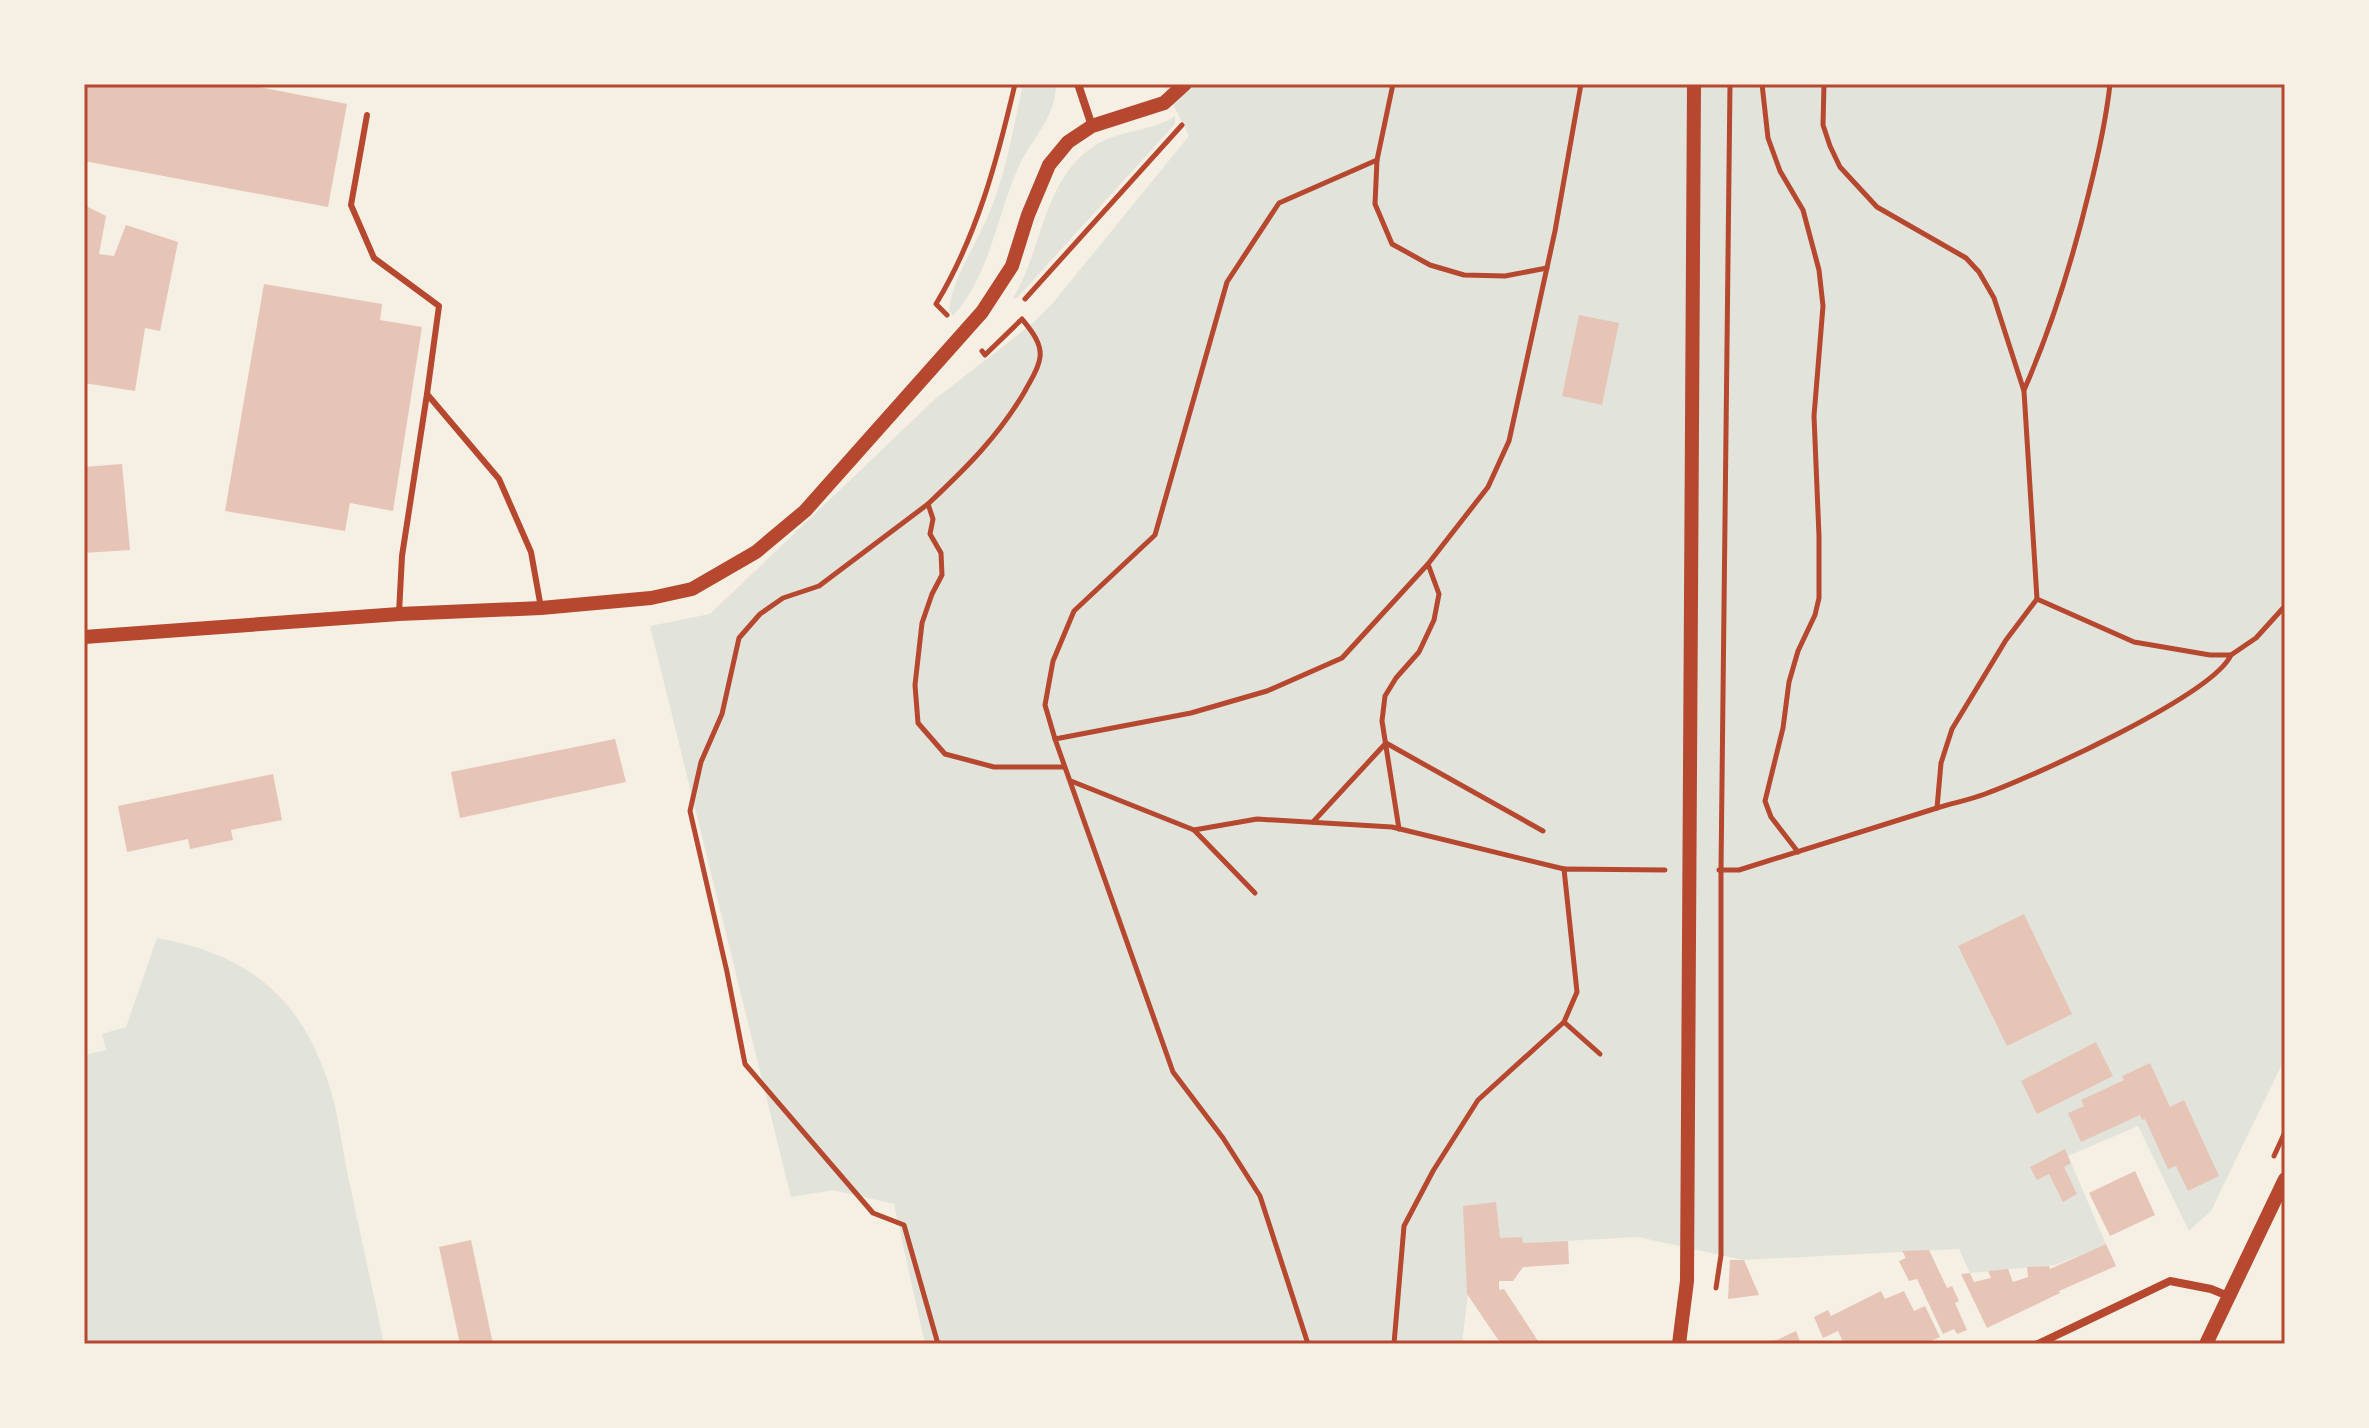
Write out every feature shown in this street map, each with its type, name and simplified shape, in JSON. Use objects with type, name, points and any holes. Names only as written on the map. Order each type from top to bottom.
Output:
[{"type":"street","points":[[1078,84],[1092,126]]},
{"type":"street","points":[[84,637],[399,614],[541,608],[651,598],[692,589],[756,552],[805,511],[965,332],[998,290],[1012,266],[1028,215],[1049,165],[1068,142],[1092,126],[1164,103],[1185,84]]},
{"type":"street","points":[[1679,1344],[1687,1281],[1694,84]]},
{"type":"street","points":[[2206,1344],[2285,1179]]},
{"type":"street","points":[[2038,1344],[2170,1281],[2211,1289],[2228,1296]]},
{"type":"lane","points":[[367,115],[351,205],[374,258],[439,306],[402,556],[399,614]]},
{"type":"lane","points":[[427,394],[499,479],[531,552],[541,608]]},
{"type":"path","points":[[938,1344],[904,1225],[873,1213],[745,1064],[690,811],[701,762],[722,714],[739,638],[760,614],[783,598],[819,586],[928,504],[984,451],[1011,415],[1032,378],[1041,355],[1035,335],[1022,319],[985,355],[936,304],[954,273],[983,205],[1015,84]]},
{"type":"path","points":[[1393,84],[1377,160],[1375,204],[1392,244],[1430,265],[1464,275],[1505,276],[1547,268]]},
{"type":"path","points":[[1055,739],[1191,713],[1267,691],[1342,658],[1428,564],[1488,487],[1509,441],[1547,268],[1581,84]]},
{"type":"path","points":[[1714,1298],[1721,1255],[1721,870],[1730,84]]},
{"type":"path","points":[[1762,84],[1768,138],[1780,171],[1803,210],[1819,270],[1823,306],[1814,416],[1819,598],[1789,682],[1783,728],[1765,801],[1771,817],[1798,853]]},
{"type":"path","points":[[1824,84],[1823,125],[1840,167],[1877,207],[1947,245],[1979,272],[1994,298],[2024,391],[2037,599],[2006,640],[1952,729],[1941,763],[1937,808]]},
{"type":"path","points":[[2024,391],[2052,326],[2074,254],[2107,118],[2110,84]]},
{"type":"path","points":[[1015,310],[1187,118]]},
{"type":"path","points":[[1308,1344],[1260,1196],[1223,1138],[1173,1072],[1045,705],[1053,661],[1074,611],[1155,535],[1227,282],[1279,203],[1377,160]]},
{"type":"path","points":[[928,504],[933,519],[930,534],[941,553],[942,575],[922,623],[915,685],[918,723],[945,754],[994,767],[1065,767]]},
{"type":"path","points":[[1399,829],[1382,721],[1385,696],[1419,652],[1434,620],[1439,594],[1428,564]]},
{"type":"path","points":[[2037,599],[2134,642],[2185,652],[2231,655]]},
{"type":"path","points":[[1194,830],[1257,819],[1313,822],[1399,829],[1564,869],[1739,870],[1983,795],[2051,767],[2179,700],[2227,665],[2231,655],[2256,638],[2285,606]]},
{"type":"path","points":[[1313,822],[1386,743]]},
{"type":"path","points":[[1386,743],[1543,831]]},
{"type":"path","points":[[1070,781],[1194,830],[1255,893]]},
{"type":"path","points":[[1394,1344],[1404,1226],[1433,1171],[1478,1100],[1564,1022],[1578,988],[1564,869]]},
{"type":"path","points":[[1564,1022],[1600,1054]]},
{"type":"shaded area","points":[[1023,84],[1056,84],[1052,107],[1018,168],[976,283],[953,316],[949,310],[952,296],[997,191]]},
{"type":"shaded area","points":[[1163,84],[2285,84],[2285,1058],[2211,1211],[2189,1231],[2138,1126],[2068,1156],[2106,1244],[2056,1265],[1970,1273],[1959,1249],[1743,1260],[1638,1237],[1474,1246],[1462,1344],[925,1344],[894,1204],[833,1190],[791,1197],[650,626],[710,614],[935,399],[1033,323],[1052,304],[1189,136]]},
{"type":"shaded area","points":[[1175,116],[1175,124],[1017,298],[1013,298],[1032,257],[1055,193],[1080,157],[1108,139],[1157,125]]},
{"type":"shaded area","points":[[157,938],[215,954],[262,981],[282,999],[314,1047],[336,1111],[384,1344],[84,1344],[84,1055],[106,1050],[102,1034],[126,1027]]},
{"type":"building","points":[[84,84],[243,84],[347,104],[328,207],[84,161]]},
{"type":"building","points":[[84,205],[106,216],[99,254],[114,256],[126,225],[178,242],[160,331],[145,328],[135,391],[84,383]]},
{"type":"building","points":[[264,284],[382,304],[380,320],[422,327],[393,511],[350,503],[345,531],[225,511]]},
{"type":"building","points":[[1579,315],[1619,323],[1602,405],[1562,396]]},
{"type":"building","points":[[122,464],[130,550],[84,553],[84,467]]},
{"type":"building","points":[[615,739],[626,782],[460,818],[451,772]]},
{"type":"building","points":[[273,774],[282,820],[231,830],[233,840],[190,849],[188,839],[127,852],[118,806]]},
{"type":"building","points":[[2024,914],[2072,1014],[2007,1046],[1958,946]]},
{"type":"building","points":[[2096,1042],[2113,1076],[2037,1114],[2021,1081]]},
{"type":"building","points":[[2150,1063],[2170,1107],[2184,1100],[2219,1176],[2188,1191],[2176,1166],[2168,1169],[2145,1119],[2142,1120],[2140,1115],[2081,1142],[2068,1113],[2084,1106],[2081,1100],[2124,1080],[2122,1076]]},
{"type":"building","points":[[2065,1149],[2071,1163],[2064,1167],[2077,1194],[2063,1202],[2049,1174],[2037,1180],[2030,1167]]},
{"type":"building","points":[[2135,1171],[2155,1215],[2110,1236],[2089,1193]]},
{"type":"building","points":[[1496,1202],[1500,1238],[1522,1237],[1523,1243],[1568,1241],[1569,1264],[1523,1267],[1513,1281],[1499,1281],[1499,1290],[1504,1289],[1540,1344],[1501,1344],[1467,1294],[1463,1206]]},
{"type":"building","points":[[471,1240],[493,1344],[460,1344],[439,1247]]},
{"type":"building","points":[[2106,1244],[2116,1266],[1987,1328],[1961,1274],[1970,1273],[1974,1282],[1991,1278],[1988,1271],[2008,1269],[2013,1282],[2028,1277],[2027,1267],[2049,1266],[2050,1269]]},
{"type":"building","points":[[1929,1250],[1947,1288],[1952,1286],[1959,1301],[1955,1303],[1967,1330],[1957,1334],[1954,1329],[1943,1334],[1917,1279],[1909,1281],[1899,1261],[1906,1258],[1902,1251]]},
{"type":"building","points":[[1730,1260],[1744,1260],[1759,1295],[1728,1299]]},
{"type":"building","points":[[1881,1291],[1885,1299],[1904,1291],[1914,1311],[1925,1306],[1940,1337],[1924,1344],[1906,1344],[1905,1341],[1900,1344],[1844,1344],[1838,1331],[1823,1338],[1814,1317],[1828,1310],[1831,1316]]},
{"type":"building","points":[[1796,1331],[1801,1344],[1764,1344],[1779,1339]]}]
